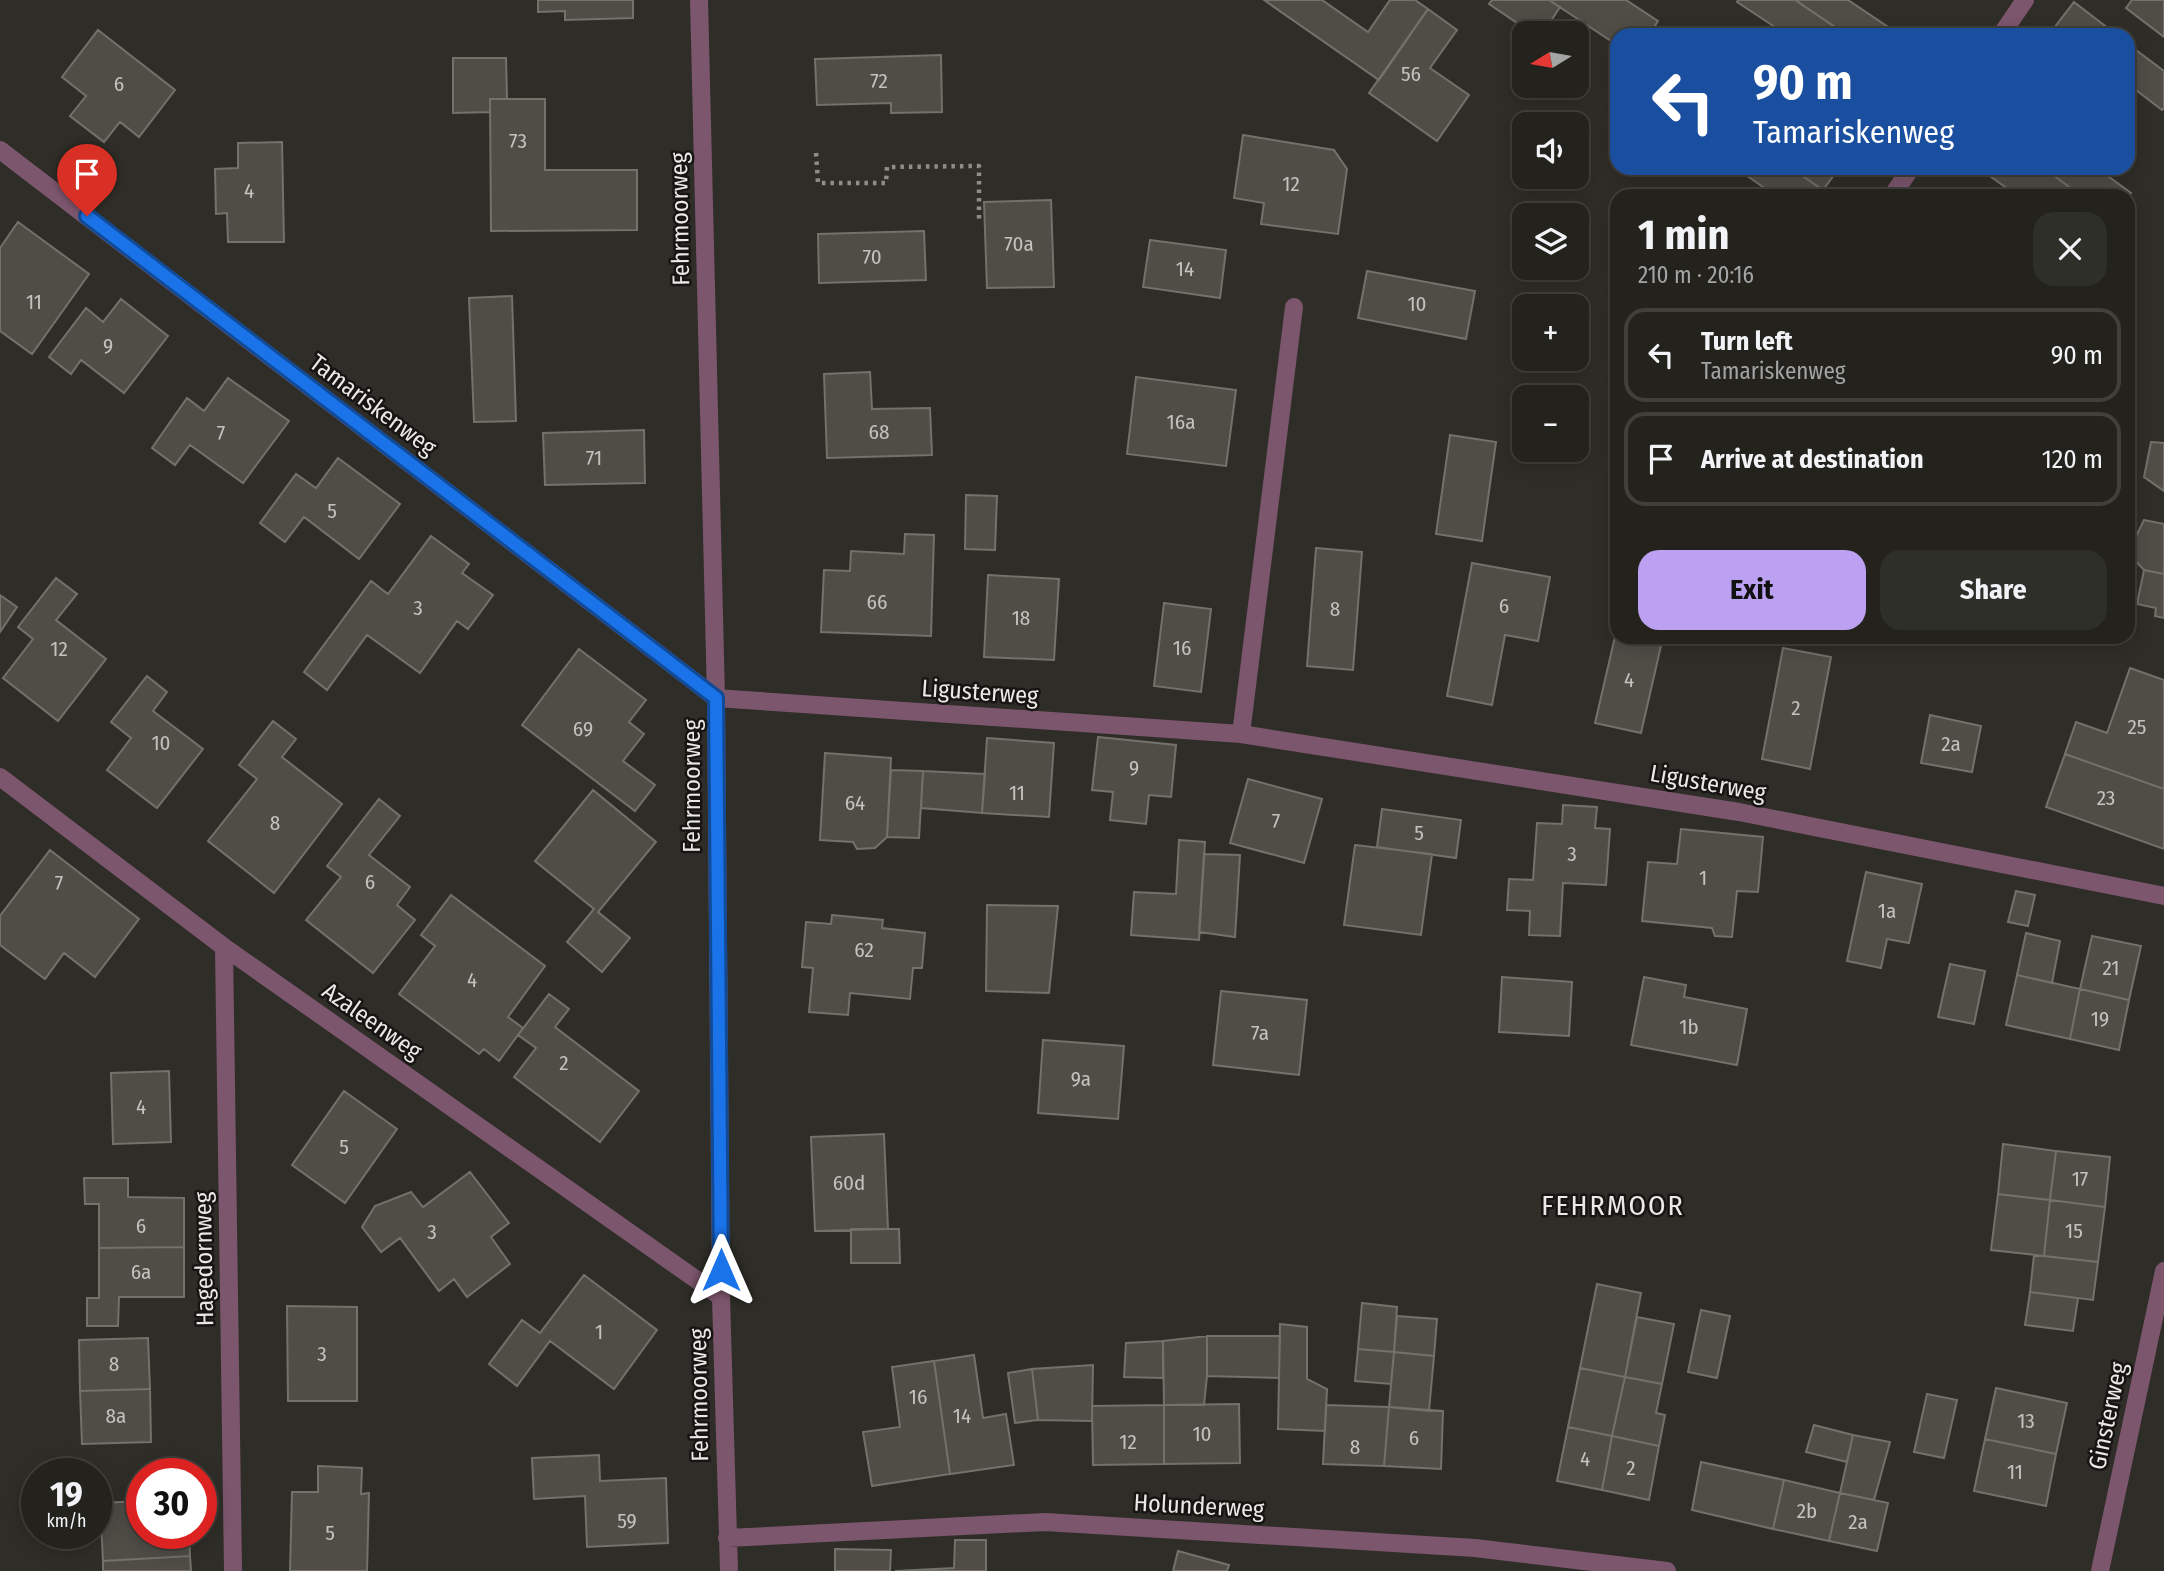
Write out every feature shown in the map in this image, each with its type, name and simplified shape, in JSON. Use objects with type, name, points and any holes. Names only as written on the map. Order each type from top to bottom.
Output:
[{"type":"street","name":"Fehrmoorweg","points":[[699,0],[716,698],[721,1297],[729,1571]]},
{"type":"street","points":[[2006,28],[2025,0]]},
{"type":"street","name":"Tamariskenweg","points":[[0,150],[716,698]]},
{"type":"street","points":[[1241,734],[1294,307]]},
{"type":"street","name":"Ligusterweg","points":[[716,698],[1241,734],[1738,812],[2164,896]]},
{"type":"street","name":"Azaleenweg","points":[[0,777],[224,947],[721,1297]]},
{"type":"street","name":"Hagedornweg","points":[[224,947],[233,1571]]},
{"type":"street","name":"Ginsterweg","points":[[2101,1571],[2164,1271]]},
{"type":"street","name":"Holunderweg","points":[[727,1538],[1045,1522],[1475,1548],[1667,1571]]},
{"type":"path","points":[[816,153],[818,183],[887,183],[887,167],[979,166],[979,220]]},
{"type":"building","points":[[538,0],[633,0],[633,18],[565,20],[565,11],[538,12]]},
{"type":"building","points":[[1264,0],[1322,0],[1368,32],[1390,0],[1415,0],[1428,9],[1379,80]]},
{"type":"building","points":[[1492,0],[1549,0],[1560,7],[1551,21],[1514,21],[1489,4]]},
{"type":"building","points":[[1549,0],[1626,0],[1658,21],[1654,28],[1610,28],[1610,40],[1589,26],[1589,21],[1581,21]]},
{"type":"building","points":[[1795,0],[1837,28],[1776,28],[1737,2]]},
{"type":"building","points":[[1795,0],[1848,0],[1890,28],[1837,28]]},
{"type":"building","points":[[2132,0],[2164,0],[2164,37],[2126,8]]},
{"type":"building","points":[[2074,2],[2108,28],[2054,28]]},
{"type":"building","points":[[1428,9],[1457,30],[1430,68],[1469,95],[1437,141],[1369,93]]},
{"type":"building","points":[[98,30],[175,90],[139,137],[120,122],[104,142],[70,116],[86,96],[62,77]]},
{"type":"building","points":[[2135,49],[2164,71],[2162,110],[2135,89]]},
{"type":"building","points":[[941,55],[942,112],[891,113],[891,103],[817,105],[815,59]]},
{"type":"building","points":[[453,58],[506,58],[507,99],[490,99],[490,112],[453,113]]},
{"type":"building","points":[[490,99],[545,99],[545,170],[637,170],[637,230],[491,231]]},
{"type":"building","points":[[1243,135],[1334,150],[1347,169],[1338,234],[1261,224],[1264,203],[1234,198]]},
{"type":"building","points":[[282,142],[284,242],[228,242],[227,213],[216,214],[215,169],[238,168],[238,143]]},
{"type":"building","points":[[1746,175],[1801,175],[1822,189],[1766,189]]},
{"type":"building","points":[[1801,175],[1834,175],[1822,189]]},
{"type":"building","points":[[1989,175],[2053,175],[2072,189],[2008,189]]},
{"type":"building","points":[[2053,175],[2107,175],[2126,189],[2072,189]]},
{"type":"building","points":[[1051,200],[1054,287],[987,288],[984,202]]},
{"type":"building","points":[[18,222],[89,274],[32,354],[0,331],[0,248]]},
{"type":"building","points":[[924,231],[926,280],[819,283],[818,234]]},
{"type":"building","points":[[1150,240],[1226,250],[1220,298],[1143,287]]},
{"type":"building","points":[[1367,271],[1475,291],[1466,339],[1358,318]]},
{"type":"building","points":[[512,296],[516,421],[474,422],[469,298]]},
{"type":"building","points":[[121,299],[168,336],[124,393],[81,360],[71,374],[49,357],[86,308],[103,322]]},
{"type":"building","points":[[870,372],[872,409],[930,408],[932,455],[827,458],[824,374]]},
{"type":"building","points":[[1136,377],[1236,390],[1226,466],[1127,454]]},
{"type":"building","points":[[228,378],[289,421],[243,483],[190,445],[175,465],[152,448],[187,398],[204,411]]},
{"type":"building","points":[[644,430],[645,483],[545,485],[543,433]]},
{"type":"building","points":[[1450,435],[1496,442],[1482,541],[1436,534]]},
{"type":"building","points":[[2151,442],[2164,443],[2164,491],[2144,477]]},
{"type":"building","points":[[338,458],[400,504],[359,559],[304,517],[285,542],[260,523],[296,474],[316,488]]},
{"type":"building","points":[[966,495],[997,496],[995,550],[965,549]]},
{"type":"building","points":[[2144,520],[2164,524],[2164,574],[2144,570],[2135,560],[2135,539]]},
{"type":"building","points":[[905,534],[934,535],[931,636],[821,632],[824,570],[850,571],[851,551],[904,554]]},
{"type":"building","points":[[431,536],[469,564],[462,573],[493,595],[468,629],[457,621],[420,673],[367,635],[327,690],[304,672],[371,581],[388,594]]},
{"type":"building","points":[[1316,548],[1362,552],[1353,670],[1307,666]]},
{"type":"building","points":[[1472,563],[1550,577],[1538,641],[1505,635],[1492,705],[1447,696]]},
{"type":"building","points":[[2144,570],[2164,574],[2164,618],[2155,616],[2156,608],[2137,604]]},
{"type":"building","points":[[988,575],[1059,579],[1054,660],[984,657]]},
{"type":"building","points":[[56,578],[77,594],[56,620],[106,659],[58,721],[3,678],[33,639],[18,627]]},
{"type":"building","points":[[0,595],[17,607],[0,632]]},
{"type":"building","points":[[1164,603],[1211,609],[1201,692],[1154,686]]},
{"type":"building","points":[[1613,644],[1661,644],[1641,733],[1595,723]]},
{"type":"building","points":[[1783,648],[1831,657],[1810,769],[1762,759]]},
{"type":"building","points":[[579,649],[646,700],[629,722],[644,734],[623,761],[655,785],[635,811],[522,725]]},
{"type":"building","points":[[2130,668],[2164,680],[2164,789],[2065,754],[2076,722],[2107,733]]},
{"type":"building","points":[[147,676],[167,692],[153,711],[203,749],[157,808],[107,770],[131,738],[111,722]]},
{"type":"building","points":[[1930,715],[1981,726],[1972,772],[1921,763]]},
{"type":"building","points":[[273,721],[296,739],[282,757],[342,804],[274,893],[208,841],[257,779],[239,765]]},
{"type":"building","points":[[1098,737],[1176,745],[1171,797],[1149,795],[1146,824],[1110,820],[1113,792],[1092,790]]},
{"type":"building","points":[[987,738],[1054,743],[1049,817],[982,813]]},
{"type":"building","points":[[825,753],[891,758],[887,837],[875,848],[857,849],[853,842],[820,840]]},
{"type":"building","points":[[2065,754],[2164,789],[2164,849],[2046,807]]},
{"type":"building","points":[[891,770],[923,771],[919,838],[887,837]]},
{"type":"building","points":[[923,771],[985,774],[982,813],[921,808]]},
{"type":"building","points":[[1248,779],[1322,799],[1304,863],[1230,843]]},
{"type":"building","points":[[593,790],[656,842],[598,912],[630,938],[602,972],[567,942],[594,909],[535,861]]},
{"type":"building","points":[[379,799],[400,816],[369,855],[410,887],[397,905],[415,920],[373,973],[306,920],[341,877],[327,866]]},
{"type":"building","points":[[1563,805],[1597,807],[1595,828],[1610,829],[1606,885],[1563,883],[1560,936],[1529,935],[1530,911],[1507,910],[1509,879],[1533,880],[1537,823],[1562,824]]},
{"type":"building","points":[[1382,809],[1461,820],[1456,858],[1377,847]]},
{"type":"building","points":[[1681,829],[1763,837],[1758,892],[1737,891],[1732,937],[1715,936],[1712,928],[1642,921],[1648,862],[1677,864]]},
{"type":"building","points":[[1179,840],[1205,842],[1199,940],[1131,935],[1134,892],[1176,894]]},
{"type":"building","points":[[1355,845],[1432,854],[1421,935],[1344,925]]},
{"type":"building","points":[[50,850],[139,919],[95,977],[64,953],[45,979],[0,945],[0,916]]},
{"type":"building","points":[[1204,854],[1240,855],[1235,937],[1199,932]]},
{"type":"building","points":[[1866,872],[1922,884],[1909,943],[1887,939],[1881,968],[1847,961]]},
{"type":"building","points":[[2016,891],[2035,895],[2028,926],[2008,922]]},
{"type":"building","points":[[451,895],[545,966],[508,1017],[523,1028],[499,1061],[484,1049],[479,1054],[399,994],[435,946],[421,935]]},
{"type":"building","points":[[987,905],[1058,906],[1049,993],[986,991]]},
{"type":"building","points":[[832,915],[883,920],[882,928],[925,933],[922,968],[913,968],[910,999],[850,993],[848,1015],[809,1012],[813,968],[802,967],[806,922],[831,924]]},
{"type":"building","points":[[2026,933],[2060,941],[2052,983],[2017,975]]},
{"type":"building","points":[[2092,936],[2141,946],[2129,1000],[2080,989]]},
{"type":"building","points":[[1950,964],[1985,971],[1974,1024],[1938,1017]]},
{"type":"building","points":[[2017,975],[2080,989],[2070,1039],[2006,1025]]},
{"type":"building","points":[[1502,977],[1572,982],[1569,1036],[1499,1032]]},
{"type":"building","points":[[1644,977],[1686,985],[1684,997],[1747,1009],[1737,1065],[1631,1045]]},
{"type":"building","points":[[2080,989],[2129,1000],[2119,1050],[2070,1039]]},
{"type":"building","points":[[1221,991],[1307,1000],[1299,1075],[1213,1065]]},
{"type":"building","points":[[549,994],[569,1009],[555,1027],[639,1091],[600,1142],[514,1077],[536,1048],[518,1035]]},
{"type":"building","points":[[1043,1040],[1124,1046],[1118,1119],[1038,1113]]},
{"type":"building","points":[[169,1071],[171,1142],[113,1144],[111,1073]]},
{"type":"building","points":[[344,1091],[397,1129],[345,1203],[292,1165]]},
{"type":"building","points":[[884,1134],[888,1229],[815,1231],[811,1137]]},
{"type":"building","points":[[2003,1144],[2056,1151],[2050,1200],[1998,1194]]},
{"type":"building","points":[[2056,1151],[2110,1157],[2105,1207],[2050,1200]]},
{"type":"building","points":[[470,1172],[509,1223],[491,1237],[510,1264],[467,1297],[454,1279],[439,1291],[400,1238],[381,1252],[362,1227],[375,1206],[411,1192],[423,1207]]},
{"type":"building","points":[[84,1178],[128,1178],[128,1197],[184,1198],[184,1247],[99,1248],[99,1204],[85,1204]]},
{"type":"building","points":[[1998,1194],[2050,1200],[2044,1256],[1991,1250]]},
{"type":"building","points":[[2050,1200],[2105,1207],[2098,1262],[2044,1256]]},
{"type":"building","points":[[851,1229],[899,1229],[900,1263],[851,1263]]},
{"type":"building","points":[[184,1247],[184,1297],[119,1297],[118,1326],[87,1326],[87,1298],[99,1298],[99,1248]]},
{"type":"building","points":[[2034,1255],[2098,1262],[2093,1300],[2030,1292]]},
{"type":"building","points":[[584,1275],[657,1330],[614,1389],[550,1341],[517,1386],[489,1364],[522,1320],[540,1333]]},
{"type":"building","points":[[1597,1284],[1641,1293],[1625,1377],[1580,1368]]},
{"type":"building","points":[[2030,1292],[2078,1298],[2073,1331],[2025,1325]]},
{"type":"building","points":[[1362,1303],[1397,1307],[1394,1352],[1358,1349]]},
{"type":"building","points":[[287,1306],[357,1307],[357,1401],[288,1401]]},
{"type":"building","points":[[1701,1310],[1730,1316],[1717,1378],[1688,1372]]},
{"type":"building","points":[[1397,1316],[1437,1319],[1434,1356],[1394,1352]]},
{"type":"building","points":[[1637,1317],[1674,1324],[1662,1384],[1625,1377]]},
{"type":"building","points":[[1280,1324],[1307,1327],[1307,1379],[1327,1389],[1325,1431],[1278,1429]]},
{"type":"building","points":[[1207,1336],[1204,1405],[1164,1405],[1163,1341]]},
{"type":"building","points":[[1207,1336],[1280,1336],[1279,1378],[1207,1376]]},
{"type":"building","points":[[148,1338],[150,1389],[80,1391],[79,1340]]},
{"type":"building","points":[[1163,1341],[1163,1378],[1124,1377],[1126,1343]]},
{"type":"building","points":[[1358,1349],[1394,1352],[1391,1384],[1355,1381]]},
{"type":"building","points":[[1394,1352],[1434,1356],[1429,1411],[1389,1407]]},
{"type":"building","points":[[974,1355],[983,1418],[1006,1414],[1014,1465],[950,1474],[934,1361]]},
{"type":"building","points":[[934,1361],[950,1474],[872,1486],[863,1432],[900,1427],[892,1367]]},
{"type":"building","points":[[1093,1365],[1092,1421],[1038,1420],[1032,1369]]},
{"type":"building","points":[[1580,1368],[1625,1377],[1612,1436],[1568,1427]]},
{"type":"building","points":[[1032,1369],[1038,1420],[1015,1423],[1008,1373]]},
{"type":"building","points":[[1625,1377],[1662,1384],[1656,1413],[1665,1415],[1659,1446],[1612,1436]]},
{"type":"building","points":[[1996,1388],[2067,1403],[2056,1454],[1985,1439]]},
{"type":"building","points":[[150,1389],[151,1442],[82,1444],[80,1391]]},
{"type":"building","points":[[1927,1394],[1957,1400],[1944,1458],[1914,1452]]},
{"type":"building","points":[[1239,1404],[1240,1463],[1164,1464],[1164,1405]]},
{"type":"building","points":[[1164,1405],[1164,1464],[1093,1465],[1092,1406]]},
{"type":"building","points":[[1326,1405],[1389,1407],[1384,1466],[1323,1464]]},
{"type":"building","points":[[1389,1407],[1443,1411],[1441,1469],[1384,1466]]},
{"type":"building","points":[[1814,1425],[1853,1435],[1847,1462],[1806,1452]]},
{"type":"building","points":[[1568,1427],[1612,1436],[1602,1490],[1557,1481]]},
{"type":"building","points":[[1853,1435],[1890,1442],[1874,1500],[1840,1493]]},
{"type":"building","points":[[1612,1436],[1659,1446],[1649,1500],[1602,1490]]},
{"type":"building","points":[[1985,1439],[2056,1454],[2046,1506],[1974,1491]]},
{"type":"building","points":[[599,1455],[600,1481],[666,1478],[668,1543],[587,1547],[585,1496],[534,1499],[532,1458]]},
{"type":"building","points":[[1701,1462],[1784,1480],[1773,1529],[1692,1510]]},
{"type":"building","points":[[318,1466],[362,1468],[361,1494],[369,1493],[367,1571],[290,1571],[292,1492],[318,1492]]},
{"type":"building","points":[[1784,1480],[1840,1493],[1829,1541],[1773,1529]]},
{"type":"building","points":[[1840,1493],[1888,1503],[1877,1551],[1829,1541]]},
{"type":"building","points":[[112,1502],[126,1502],[126,1549],[190,1549],[190,1556],[103,1561],[102,1549],[112,1549]]},
{"type":"building","points":[[955,1540],[986,1540],[986,1571],[895,1571],[954,1568]]},
{"type":"building","points":[[835,1549],[891,1550],[890,1571],[835,1571]]},
{"type":"building","points":[[1178,1551],[1229,1565],[1227,1571],[1173,1571]]},
{"type":"building","points":[[190,1556],[191,1571],[103,1571],[103,1561]]},
{"type":"district","name":"FEHRMOOR","points":[[1613,1205]]},
{"type":"route","points":[[87,216],[716,698],[721,1270]]}]
